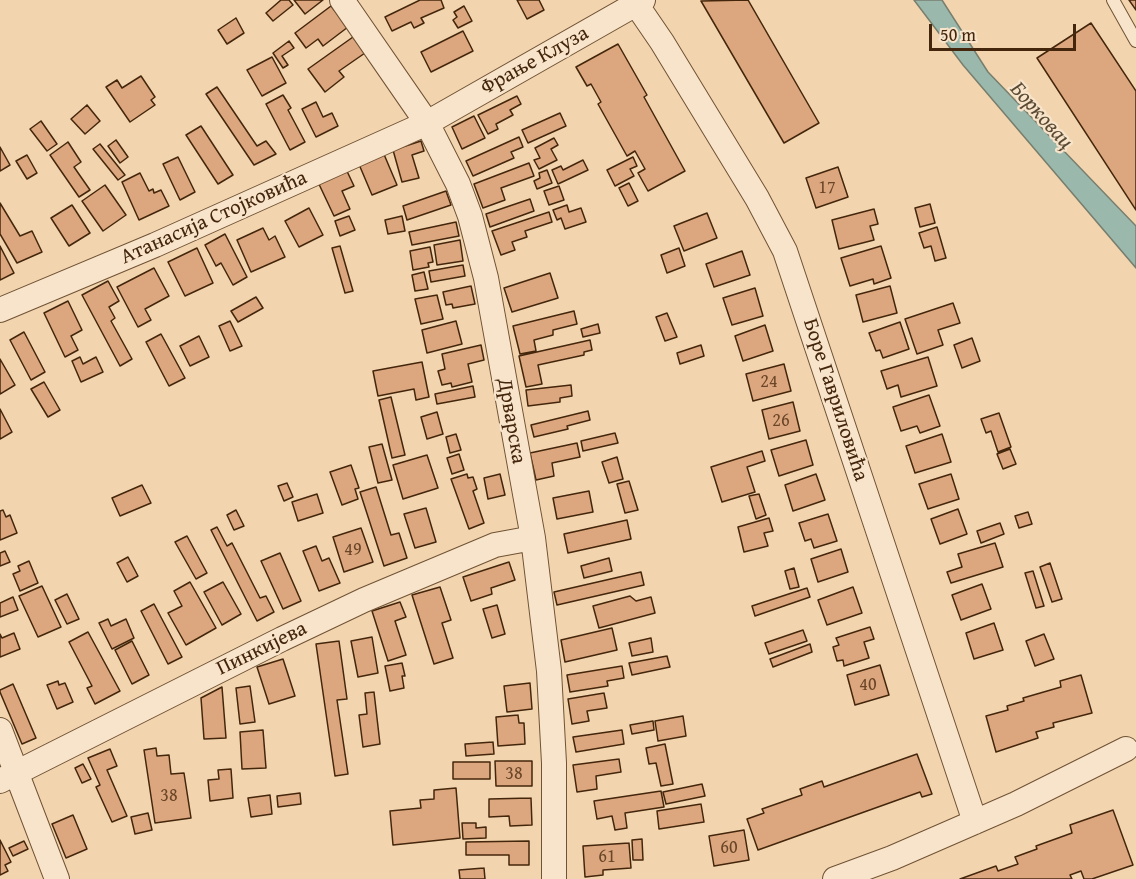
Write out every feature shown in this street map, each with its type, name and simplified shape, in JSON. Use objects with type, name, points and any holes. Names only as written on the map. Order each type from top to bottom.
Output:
[{"type":"street","name":"Дрварска","points":[[342,0],[427,123],[458,184],[470,216],[486,278],[533,538],[553,715],[554,879]]},
{"type":"street","name":"Фрање Клуза","points":[[427,123],[640,2]]},
{"type":"street","name":"Боре Гавриловића","points":[[640,2],[751,189],[785,251],[975,822]]},
{"type":"street","name":"Атанасија Стојковића","points":[[0,310],[154,246],[427,123]]},
{"type":"street","name":"Пинкијева","points":[[8,777],[364,600],[495,545],[533,538]]},
{"type":"street","points":[[0,730],[8,777],[57,879]]},
{"type":"street","points":[[835,879],[892,858],[1016,804],[1126,749]]},
{"type":"lane","points":[[1113,0],[1136,41]]},
{"type":"shaded area","points":[[914,0],[942,0],[988,72],[1136,226],[1136,268],[963,65]]},
{"type":"building","points":[[281,0],[289,0],[293,5],[273,21],[266,13]]},
{"type":"building","points":[[294,0],[323,0],[305,14]]},
{"type":"building","points":[[420,0],[441,0],[444,8],[421,18],[424,23],[414,28],[411,22],[392,31],[385,17]]},
{"type":"building","points":[[517,0],[539,0],[544,10],[527,19]]},
{"type":"building","points":[[748,0],[819,123],[784,143],[701,1]]},
{"type":"building","points":[[1129,0],[1136,0],[1136,10]]},
{"type":"building","points":[[331,6],[348,27],[323,46],[318,39],[306,48],[295,33]]},
{"type":"building","points":[[464,6],[472,21],[458,28],[453,20],[457,17],[454,12]]},
{"type":"building","points":[[236,18],[244,33],[227,44],[218,30]]},
{"type":"building","points":[[1091,23],[1136,91],[1136,210],[1037,58]]},
{"type":"building","points":[[463,31],[473,51],[431,72],[421,52]]},
{"type":"building","points":[[353,37],[365,53],[339,71],[344,77],[325,92],[308,69]]},
{"type":"building","points":[[289,41],[294,48],[282,56],[288,65],[283,68],[273,53]]},
{"type":"building","points":[[618,44],[647,95],[644,97],[685,171],[648,191],[638,173],[645,169],[635,151],[627,156],[598,104],[601,102],[591,84],[587,86],[576,67]]},
{"type":"building","points":[[272,57],[286,83],[262,96],[247,70]]},
{"type":"building","points":[[141,76],[155,97],[151,100],[155,105],[130,122],[106,87],[117,80],[122,88]]},
{"type":"building","points":[[217,87],[257,146],[266,141],[276,154],[254,165],[206,94]]},
{"type":"building","points":[[283,95],[291,108],[288,110],[305,142],[290,150],[266,104]]},
{"type":"building","points":[[517,96],[521,104],[510,110],[513,115],[496,124],[498,129],[488,134],[478,115]]},
{"type":"building","points":[[316,102],[323,117],[332,113],[338,126],[316,137],[302,109]]},
{"type":"building","points":[[87,105],[100,121],[85,134],[71,119]]},
{"type":"building","points":[[560,113],[566,126],[528,143],[522,130]]},
{"type":"building","points":[[474,116],[485,138],[462,149],[452,127]]},
{"type":"building","points":[[41,121],[57,144],[47,151],[30,129]]},
{"type":"building","points":[[201,126],[233,175],[218,184],[186,135]]},
{"type":"building","points":[[519,137],[523,147],[511,152],[514,158],[473,176],[466,161]]},
{"type":"building","points":[[554,138],[558,145],[551,149],[557,160],[539,169],[534,160],[540,158],[535,148]]},
{"type":"building","points":[[116,140],[128,157],[120,163],[108,146]]},
{"type":"building","points":[[421,141],[424,151],[412,155],[419,178],[402,182],[393,150]]},
{"type":"building","points":[[68,142],[81,162],[74,167],[90,190],[79,197],[50,155]]},
{"type":"building","points":[[100,144],[125,175],[118,180],[93,149]]},
{"type":"building","points":[[0,147],[10,165],[0,171]]},
{"type":"building","points":[[383,152],[397,185],[372,195],[358,162]]},
{"type":"building","points":[[27,155],[37,173],[27,179],[16,161]]},
{"type":"building","points":[[178,157],[195,192],[180,200],[163,164]]},
{"type":"building","points":[[633,157],[637,166],[630,169],[634,176],[615,186],[607,170]]},
{"type":"building","points":[[583,160],[588,170],[558,184],[552,170],[561,166],[563,170]]},
{"type":"building","points":[[529,163],[534,176],[501,188],[505,200],[483,208],[474,184]]},
{"type":"building","points":[[345,167],[354,186],[342,191],[350,209],[334,216],[317,180]]},
{"type":"building","points":[[838,167],[848,197],[816,208],[806,178]]},
{"type":"building","points":[[547,170],[552,183],[537,189],[534,181],[540,178],[539,173]]},
{"type":"building","points":[[140,173],[149,191],[153,189],[154,193],[161,190],[169,206],[139,220],[122,182]]},
{"type":"building","points":[[629,183],[638,201],[628,206],[619,188]]},
{"type":"building","points":[[105,185],[126,215],[103,231],[82,201]]},
{"type":"building","points":[[559,186],[564,200],[549,205],[544,191]]},
{"type":"building","points":[[446,191],[451,205],[407,220],[403,206]]},
{"type":"building","points":[[530,199],[534,211],[490,227],[486,214]]},
{"type":"building","points":[[0,203],[20,236],[32,231],[42,252],[17,263],[0,234]]},
{"type":"building","points":[[930,204],[935,223],[920,227],[915,208]]},
{"type":"building","points":[[72,205],[90,233],[69,246],[51,218]]},
{"type":"building","points":[[567,205],[569,212],[581,208],[586,222],[565,229],[561,218],[557,220],[553,210]]},
{"type":"building","points":[[309,208],[323,235],[299,247],[285,221]]},
{"type":"building","points":[[874,209],[878,224],[870,226],[874,240],[839,249],[832,220]]},
{"type":"building","points":[[549,212],[552,222],[525,231],[527,237],[512,242],[515,250],[501,255],[492,231]]},
{"type":"building","points":[[707,213],[717,238],[684,251],[674,226]]},
{"type":"building","points":[[349,216],[355,230],[340,236],[335,221]]},
{"type":"building","points":[[402,216],[405,231],[388,234],[385,220]]},
{"type":"building","points":[[456,222],[459,236],[412,245],[409,232]]},
{"type":"building","points":[[937,227],[946,258],[935,261],[931,246],[924,248],[919,233]]},
{"type":"building","points":[[263,228],[269,240],[275,236],[285,257],[251,272],[237,240]]},
{"type":"building","points":[[225,234],[247,277],[233,285],[221,263],[216,266],[205,245]]},
{"type":"building","points":[[460,240],[463,261],[437,265],[434,245]]},
{"type":"building","points":[[0,246],[14,273],[0,280]]},
{"type":"building","points":[[340,246],[353,291],[345,293],[332,248]]},
{"type":"building","points":[[881,246],[891,278],[874,284],[873,279],[850,286],[841,258]]},
{"type":"building","points":[[430,247],[433,262],[428,263],[429,267],[413,270],[410,251]]},
{"type":"building","points":[[197,248],[213,283],[185,296],[168,262]]},
{"type":"building","points":[[679,248],[685,266],[667,273],[661,255]]},
{"type":"building","points":[[742,251],[750,275],[714,287],[706,264]]},
{"type":"building","points":[[463,265],[465,276],[431,282],[429,271]]},
{"type":"building","points":[[154,268],[169,296],[145,309],[151,320],[138,327],[117,287]]},
{"type":"building","points":[[424,272],[428,289],[415,291],[412,275]]},
{"type":"building","points":[[550,273],[558,298],[512,312],[504,288]]},
{"type":"building","points":[[108,281],[119,301],[109,307],[115,318],[111,321],[132,359],[120,366],[82,295]]},
{"type":"building","points":[[471,286],[475,304],[453,308],[452,304],[446,305],[443,292]]},
{"type":"building","points":[[890,286],[897,313],[863,322],[856,295]]},
{"type":"building","points":[[755,288],[763,316],[732,325],[723,298]]},
{"type":"building","points":[[437,295],[443,319],[421,324],[415,299]]},
{"type":"building","points":[[256,297],[263,308],[238,322],[231,311]]},
{"type":"building","points":[[68,301],[82,330],[71,336],[78,350],[65,357],[44,313]]},
{"type":"building","points":[[953,303],[960,323],[938,330],[943,345],[917,354],[905,319]]},
{"type":"building","points":[[574,311],[577,324],[553,330],[553,335],[534,340],[536,351],[520,354],[513,326]]},
{"type":"building","points":[[667,313],[677,337],[665,341],[656,317]]},
{"type":"building","points":[[230,321],[242,346],[230,351],[219,326]]},
{"type":"building","points":[[456,321],[462,344],[427,353],[422,330]]},
{"type":"building","points":[[900,322],[909,349],[883,358],[880,350],[876,351],[869,333]]},
{"type":"building","points":[[598,324],[600,333],[583,337],[581,329]]},
{"type":"building","points":[[765,325],[773,351],[743,361],[735,336]]},
{"type":"building","points":[[24,332],[45,372],[31,380],[10,340]]},
{"type":"building","points":[[161,334],[185,378],[169,386],[146,342]]},
{"type":"building","points":[[199,336],[209,357],[190,366],[180,346]]},
{"type":"building","points":[[972,338],[980,361],[962,368],[954,345]]},
{"type":"building","points":[[590,340],[592,350],[584,352],[584,355],[538,365],[542,384],[526,387],[519,356]]},
{"type":"building","points":[[481,345],[484,360],[468,364],[472,382],[452,387],[451,383],[442,385],[438,371],[445,369],[442,354]]},
{"type":"building","points":[[701,345],[704,356],[680,364],[677,353]]},
{"type":"building","points":[[80,357],[83,364],[96,357],[103,372],[81,382],[72,361]]},
{"type":"building","points":[[928,357],[937,386],[901,397],[898,385],[887,389],[881,371]]},
{"type":"building","points":[[0,359],[15,385],[0,394]]},
{"type":"building","points":[[422,362],[429,397],[416,400],[414,389],[378,396],[373,371]]},
{"type":"building","points":[[784,364],[791,391],[753,401],[746,374]]},
{"type":"building","points":[[44,382],[60,410],[48,417],[31,389]]},
{"type":"building","points":[[571,385],[572,396],[560,398],[560,402],[528,406],[526,390]]},
{"type":"building","points":[[473,386],[475,397],[437,404],[435,394]]},
{"type":"building","points":[[929,395],[940,426],[920,433],[917,426],[901,431],[893,407]]},
{"type":"building","points":[[391,397],[405,455],[392,458],[379,400]]},
{"type":"building","points":[[793,402],[800,431],[769,439],[762,410]]},
{"type":"building","points":[[0,409],[12,432],[0,439]]},
{"type":"building","points":[[588,411],[590,420],[567,426],[568,429],[534,437],[531,425]]},
{"type":"building","points":[[437,412],[443,434],[427,439],[421,417]]},
{"type":"building","points":[[999,413],[1011,447],[998,452],[991,431],[986,433],[981,419]]},
{"type":"building","points":[[615,433],[618,443],[583,451],[581,441]]},
{"type":"building","points":[[456,434],[461,450],[450,453],[446,437]]},
{"type":"building","points":[[942,434],[951,462],[915,473],[906,446]]},
{"type":"building","points":[[806,440],[813,465],[779,476],[771,450]]},
{"type":"building","points":[[577,443],[580,457],[552,463],[554,476],[536,480],[530,453]]},
{"type":"building","points":[[382,444],[392,480],[378,483],[369,447]]},
{"type":"building","points":[[1010,449],[1016,464],[1003,469],[997,454]]},
{"type":"building","points":[[762,451],[765,461],[747,467],[755,492],[722,502],[711,467]]},
{"type":"building","points":[[459,454],[464,470],[452,474],[447,458]]},
{"type":"building","points":[[427,455],[438,488],[403,499],[393,465]]},
{"type":"building","points":[[617,457],[623,479],[609,483],[602,462]]},
{"type":"building","points":[[351,465],[359,488],[355,489],[358,499],[342,505],[330,472]]},
{"type":"building","points":[[467,474],[468,478],[473,477],[477,489],[473,491],[484,523],[469,529],[451,479]]},
{"type":"building","points":[[500,474],[505,495],[488,499],[484,478]]},
{"type":"building","points":[[816,474],[825,500],[793,511],[785,485]]},
{"type":"building","points":[[951,474],[959,499],[928,509],[919,484]]},
{"type":"building","points":[[629,481],[638,510],[625,513],[617,484]]},
{"type":"building","points":[[287,483],[293,497],[284,501],[278,486]]},
{"type":"building","points":[[142,485],[151,503],[120,516],[112,498]]},
{"type":"building","points":[[376,487],[391,535],[399,533],[407,558],[384,566],[360,492]]},
{"type":"building","points":[[589,491],[593,512],[557,519],[553,498]]},
{"type":"building","points":[[317,494],[323,513],[298,521],[292,502]]},
{"type":"building","points":[[759,494],[766,515],[756,519],[749,496]]},
{"type":"building","points":[[426,508],[436,542],[415,548],[404,514]]},
{"type":"building","points":[[958,509],[967,534],[940,544],[931,519]]},
{"type":"building","points":[[3,510],[6,517],[10,515],[17,533],[0,540],[0,511]]},
{"type":"building","points":[[236,510],[244,526],[234,530],[227,515]]},
{"type":"building","points":[[1028,512],[1032,524],[1019,528],[1015,516]]},
{"type":"building","points":[[828,514],[837,541],[814,548],[811,539],[805,541],[799,523]]},
{"type":"building","points":[[769,518],[773,531],[764,533],[768,546],[744,552],[738,527]]},
{"type":"building","points":[[627,520],[631,539],[568,553],[564,534]]},
{"type":"building","points":[[1000,523],[1004,534],[981,543],[977,531]]},
{"type":"building","points":[[217,527],[227,546],[232,543],[260,598],[266,596],[274,612],[257,621],[211,530]]},
{"type":"building","points":[[361,528],[373,562],[344,572],[333,537]]},
{"type":"building","points":[[187,536],[207,573],[196,579],[175,542]]},
{"type":"building","points":[[995,543],[1003,567],[951,583],[947,572],[962,567],[958,554]]},
{"type":"building","points":[[316,546],[322,561],[329,558],[340,583],[319,591],[303,551]]},
{"type":"building","points":[[841,549],[848,572],[818,582],[811,559]]},
{"type":"building","points":[[5,551],[10,562],[0,566],[0,553]]},
{"type":"building","points":[[280,553],[301,601],[283,609],[261,561]]},
{"type":"building","points":[[128,557],[138,576],[127,582],[117,563]]},
{"type":"building","points":[[609,558],[612,571],[584,578],[581,566]]},
{"type":"building","points":[[29,561],[38,583],[20,591],[13,574],[20,571],[18,566]]},
{"type":"building","points":[[509,562],[515,580],[491,588],[492,594],[471,601],[463,577]]},
{"type":"building","points":[[1050,563],[1062,599],[1052,602],[1040,567]]},
{"type":"building","points":[[794,568],[799,587],[790,589],[785,571]]},
{"type":"building","points":[[1033,571],[1044,606],[1036,608],[1025,573]]},
{"type":"building","points":[[641,572],[644,585],[557,605],[554,592]]},
{"type":"building","points":[[190,582],[216,628],[186,645],[168,613],[182,606],[174,591]]},
{"type":"building","points":[[223,582],[241,614],[222,625],[204,592]]},
{"type":"building","points":[[982,584],[991,609],[961,620],[952,595]]},
{"type":"building","points":[[42,586],[61,627],[38,637],[19,596]]},
{"type":"building","points":[[440,587],[451,620],[442,623],[453,658],[434,664],[412,595]]},
{"type":"building","points":[[853,587],[862,613],[827,625],[818,600]]},
{"type":"building","points":[[807,588],[810,597],[755,616],[752,606]]},
{"type":"building","points":[[67,594],[79,619],[67,624],[55,600]]},
{"type":"building","points":[[630,596],[636,601],[651,597],[655,613],[599,628],[593,606]]},
{"type":"building","points":[[13,597],[18,610],[0,617],[0,603]]},
{"type":"building","points":[[400,602],[406,617],[395,621],[406,655],[388,661],[372,611]]},
{"type":"building","points":[[154,604],[182,657],[168,664],[141,611]]},
{"type":"building","points":[[497,605],[505,634],[492,638],[483,609]]},
{"type":"building","points":[[108,619],[111,626],[126,619],[134,638],[112,649],[99,623]]},
{"type":"building","points":[[994,623],[1003,650],[974,659],[966,633]]},
{"type":"building","points":[[870,627],[874,639],[864,642],[869,658],[844,666],[843,660],[837,661],[833,647],[839,645],[836,638]]},
{"type":"building","points":[[612,628],[617,650],[565,662],[561,640]]},
{"type":"building","points":[[803,630],[807,641],[769,654],[765,643]]},
{"type":"building","points":[[88,632],[120,691],[95,704],[87,688],[92,686],[69,642]]},
{"type":"building","points":[[14,633],[20,649],[0,657],[0,634],[2,638]]},
{"type":"building","points":[[1044,634],[1054,659],[1035,666],[1026,641]]},
{"type":"building","points":[[372,637],[378,673],[358,677],[351,641]]},
{"type":"building","points":[[651,638],[653,652],[632,656],[629,643]]},
{"type":"building","points":[[132,641],[149,675],[132,684],[115,650]]},
{"type":"building","points":[[339,641],[347,699],[337,700],[348,774],[335,776],[316,644]]},
{"type":"building","points":[[810,644],[812,652],[773,667],[770,659]]},
{"type":"building","points":[[667,656],[670,667],[632,675],[629,663]]},
{"type":"building","points":[[283,659],[295,696],[269,704],[257,667]]},
{"type":"building","points":[[402,663],[405,676],[402,676],[404,688],[390,691],[385,666]]},
{"type":"building","points":[[880,665],[889,695],[855,705],[847,675]]},
{"type":"building","points":[[622,666],[624,678],[607,681],[608,686],[570,692],[567,675]]},
{"type":"building","points":[[1081,675],[1092,713],[1053,723],[1054,727],[1036,732],[1038,738],[996,752],[986,716],[1008,710],[1007,706],[1024,701],[1023,698],[1061,687],[1060,681]]},
{"type":"building","points":[[58,681],[59,685],[65,683],[73,702],[57,709],[47,685]]},
{"type":"building","points":[[530,683],[532,709],[507,712],[504,686]]},
{"type":"building","points":[[13,684],[36,738],[22,744],[0,692]]},
{"type":"building","points":[[250,686],[255,722],[240,724],[236,688]]},
{"type":"building","points":[[222,687],[226,738],[204,739],[201,698]]},
{"type":"building","points":[[374,692],[380,744],[363,747],[359,715],[367,714],[365,693]]},
{"type":"building","points":[[604,693],[607,708],[587,711],[589,721],[572,724],[568,699]]},
{"type":"building","points":[[518,715],[519,723],[524,723],[525,744],[498,746],[496,717]]},
{"type":"building","points":[[683,716],[686,736],[658,741],[655,721]]},
{"type":"building","points":[[653,721],[654,730],[632,734],[630,725]]},
{"type":"building","points":[[263,730],[266,768],[242,769],[240,732]]},
{"type":"building","points":[[622,730],[624,744],[576,752],[573,737]]},
{"type":"building","points":[[493,742],[494,754],[466,756],[465,744]]},
{"type":"building","points":[[665,744],[673,784],[661,786],[656,763],[649,764],[646,748]]},
{"type":"building","points":[[156,748],[157,756],[169,755],[171,774],[184,773],[191,818],[155,823],[144,750]]},
{"type":"building","points":[[110,749],[117,766],[107,770],[127,816],[112,822],[96,787],[100,785],[88,758]]},
{"type":"building","points":[[917,754],[932,794],[922,797],[920,792],[758,850],[747,819],[764,813],[762,809],[802,795],[800,789],[822,781],[824,787]]},
{"type":"building","points":[[619,759],[621,772],[596,776],[597,789],[577,792],[573,765]]},
{"type":"building","points":[[495,761],[532,761],[532,786],[496,786]]},
{"type":"building","points":[[453,762],[490,762],[490,779],[453,779]]},
{"type":"building","points":[[83,764],[91,779],[82,783],[75,768]]},
{"type":"building","points":[[231,769],[233,798],[210,801],[208,780],[219,779],[218,770]]},
{"type":"building","points":[[702,784],[705,796],[666,804],[663,792]]},
{"type":"building","points":[[456,788],[460,838],[393,845],[390,811],[421,808],[420,800],[434,799],[434,790]]},
{"type":"building","points":[[661,791],[664,807],[625,813],[627,828],[615,830],[612,816],[597,819],[594,801]]},
{"type":"building","points":[[300,793],[301,804],[278,807],[277,796]]},
{"type":"building","points":[[270,795],[272,814],[251,817],[248,798]]},
{"type":"building","points":[[531,798],[532,825],[510,826],[509,816],[489,817],[489,799]]},
{"type":"building","points":[[701,804],[704,822],[659,829],[657,811]]},
{"type":"building","points":[[1113,810],[1133,865],[1092,879],[1084,879],[1081,871],[1070,875],[1072,879],[960,879],[996,866],[998,871],[1018,864],[1015,857],[1037,849],[1036,846],[1072,833],[1070,825]]},
{"type":"building","points":[[148,813],[152,830],[135,834],[131,817]]},
{"type":"building","points":[[73,815],[87,849],[66,858],[52,824]]},
{"type":"building","points":[[462,823],[476,823],[476,828],[486,827],[486,838],[463,839]]},
{"type":"building","points":[[744,830],[749,860],[714,866],[709,836]]},
{"type":"building","points":[[642,839],[643,860],[633,860],[632,840]]},
{"type":"building","points":[[0,840],[11,862],[5,865],[8,871],[0,875]]},
{"type":"building","points":[[24,841],[28,849],[13,856],[9,848]]},
{"type":"building","points":[[529,841],[529,865],[509,865],[509,855],[466,855],[466,842]]},
{"type":"building","points":[[629,843],[631,868],[603,870],[603,875],[585,877],[583,846]]},
{"type":"building","points":[[484,868],[485,879],[460,879],[459,870]]},
{"type":"water label","name":"Борковац","points":[[1041,116]]}]
